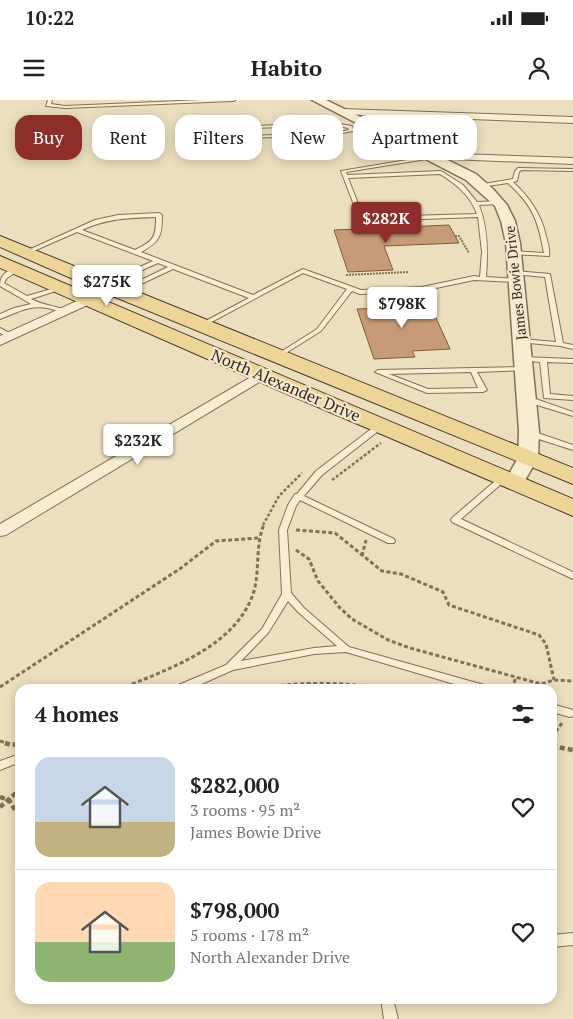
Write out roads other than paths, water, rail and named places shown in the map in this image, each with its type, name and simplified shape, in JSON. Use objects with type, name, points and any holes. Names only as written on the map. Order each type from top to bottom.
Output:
[{"type":"main road","name":"North Alexander Drive","points":[[0,241],[15,261],[60,288],[573,508]]},
{"type":"main road","name":"North Alexander Drive","points":[[15,261],[112,289],[570,474]]},
{"type":"main road","points":[[178,339],[202,325]]},
{"type":"street","name":"James Bowie Drive","points":[[317,100],[353,118]]},
{"type":"street","points":[[342,112],[573,120]]},
{"type":"street","points":[[477,158],[573,161]]},
{"type":"street","name":"James Bowie Drive","points":[[438,160],[471,177],[499,202],[508,215],[514,253],[529,433],[528,458],[509,481]]},
{"type":"street","points":[[4,336],[112,289]]},
{"type":"street","points":[[0,531],[261,375]]},
{"type":"lane","points":[[50,100],[48,105],[65,107],[233,100]]},
{"type":"lane","points":[[334,124],[350,127],[352,131],[342,134],[243,136],[239,131],[251,127],[334,124]]},
{"type":"lane","points":[[407,160],[343,171],[357,208],[363,218],[480,215]]},
{"type":"lane","points":[[481,185],[515,180],[517,171],[520,169],[573,170]]},
{"type":"lane","points":[[346,177],[441,172],[461,186],[476,204],[480,215],[485,252],[484,279]]},
{"type":"lane","points":[[509,182],[525,196],[536,211],[540,220],[547,255],[514,253]]},
{"type":"lane","points":[[476,204],[499,202]]},
{"type":"lane","points":[[37,305],[28,298],[1,284],[15,261],[97,221],[110,218],[159,215],[158,238],[152,244],[136,252]]},
{"type":"lane","points":[[78,230],[254,297]]},
{"type":"lane","points":[[112,289],[134,271],[157,261]]},
{"type":"lane","points":[[112,289],[148,278],[172,266]]},
{"type":"lane","points":[[134,271],[148,278]]},
{"type":"lane","points":[[202,325],[302,271],[364,292],[422,289],[468,279],[548,275],[560,344]]},
{"type":"lane","points":[[28,298],[60,288]]},
{"type":"lane","points":[[278,356],[319,330],[351,289]]},
{"type":"lane","points":[[0,317],[10,312],[37,305],[50,305],[65,311]]},
{"type":"lane","points":[[521,341],[573,347]]},
{"type":"lane","points":[[543,360],[548,405]]},
{"type":"lane","points":[[473,370],[483,390],[427,391],[378,372],[473,370],[543,360],[573,361]]},
{"type":"lane","points":[[547,396],[573,398]]},
{"type":"lane","points":[[527,399],[573,414]]},
{"type":"lane","points":[[229,668],[265,631],[287,594],[283,530],[287,516],[298,496],[319,473],[389,428]]},
{"type":"lane","points":[[529,433],[573,448]]},
{"type":"lane","points":[[509,481],[455,520],[573,576]]},
{"type":"lane","points":[[298,496],[392,541]]},
{"type":"lane","points":[[287,594],[306,616],[346,649]]},
{"type":"lane","points":[[192,684],[229,668],[314,652],[346,649],[467,684]]},
{"type":"lane","points":[[557,709],[570,713]]},
{"type":"lane","points":[[0,766],[15,760]]},
{"type":"lane","points":[[557,941],[573,939]]},
{"type":"lane","points":[[389,1004],[391,1019]]}]
